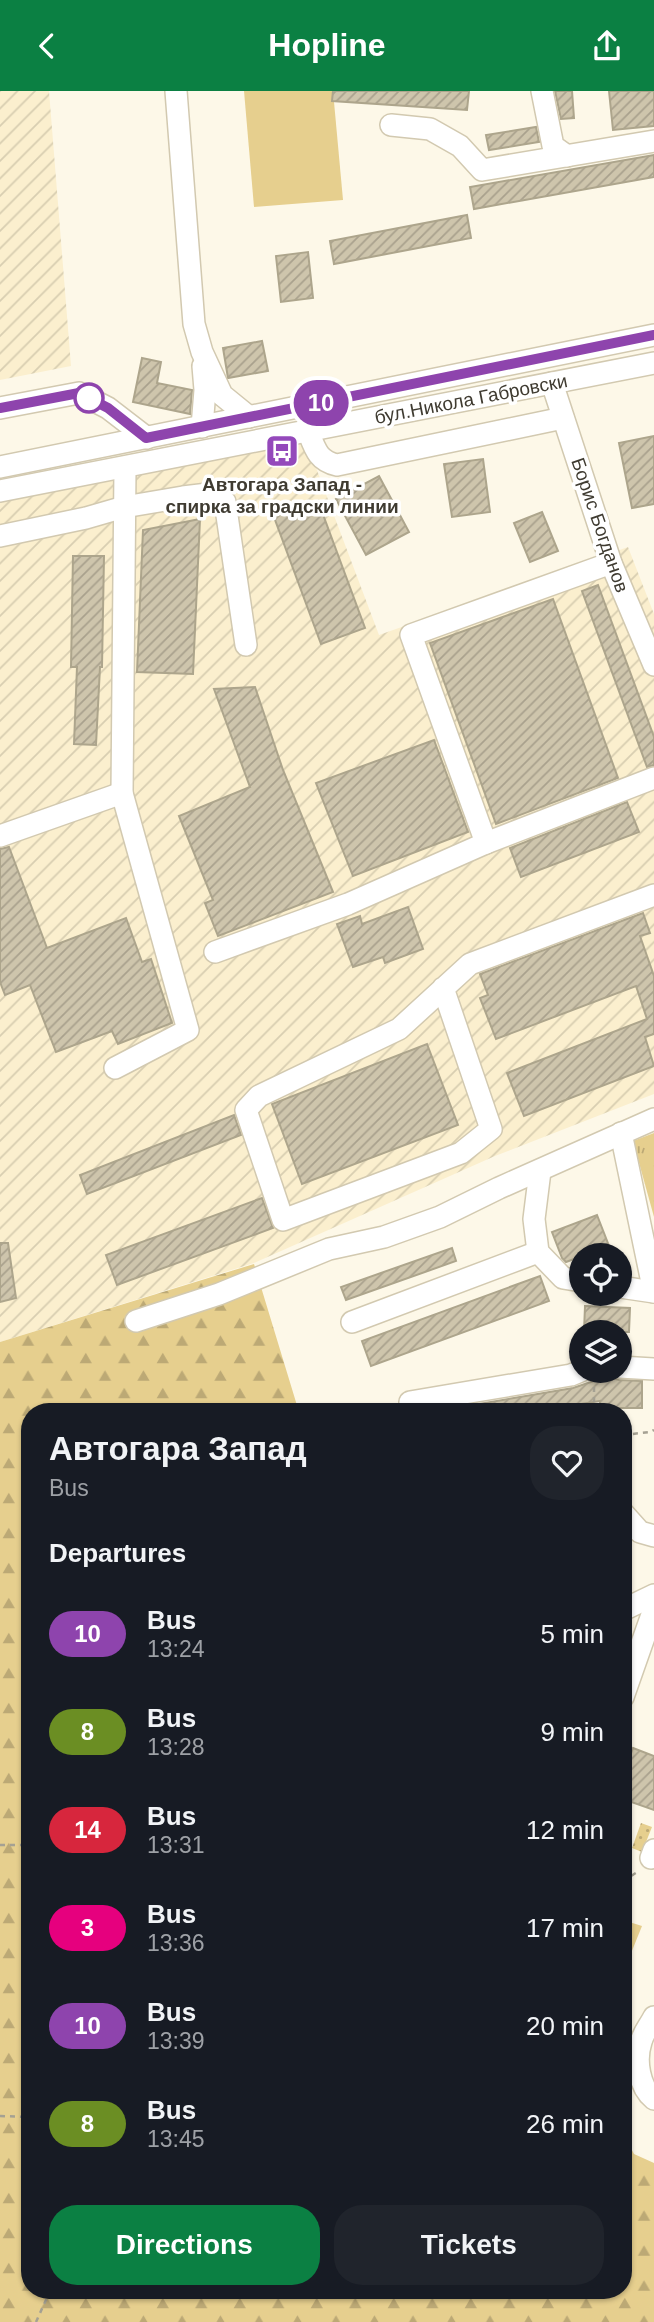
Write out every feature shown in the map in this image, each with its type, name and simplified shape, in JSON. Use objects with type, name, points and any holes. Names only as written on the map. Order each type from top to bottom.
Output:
[{"type":"street","points":[[176,91],[194,324],[202,352],[222,395],[248,417]]},
{"type":"street","points":[[542,91],[553,146],[567,156]]},
{"type":"street","points":[[391,125],[430,129],[460,146],[482,170],[654,141]]},
{"type":"street","name":"бул.Никола Габровски","points":[[0,467],[654,335]]},
{"type":"street","points":[[202,352],[205,390],[202,427]]},
{"type":"street","name":"бул.Никола Габровски","points":[[0,491],[654,363]]},
{"type":"street","name":"Борис Богданов","points":[[552,383],[611,563],[654,665]]},
{"type":"street","points":[[0,408],[79,393],[108,408],[146,438]]},
{"type":"street","points":[[308,432],[318,456],[327,463],[337,465],[563,418]]},
{"type":"street","points":[[115,1069],[188,1030],[122,793],[125,468]]},
{"type":"street","points":[[0,536],[86,519],[124,507],[208,494],[225,502],[246,645]]},
{"type":"street","points":[[486,843],[411,635],[611,563]]},
{"type":"street","points":[[215,952],[348,904],[486,843],[654,778]]},
{"type":"street","points":[[0,836],[122,793]]},
{"type":"street","points":[[443,988],[491,1129],[461,1153],[283,1220],[246,1110],[259,1096],[399,1029],[443,988],[470,964],[654,895]]},
{"type":"street","points":[[136,1321],[219,1294],[329,1249],[384,1237],[440,1217],[654,1119]]},
{"type":"street","points":[[621,1133],[654,1292],[632,1289]]},
{"type":"street","points":[[540,1171],[534,1219],[538,1252],[563,1278],[569,1279]]},
{"type":"street","points":[[352,1322],[538,1252]]},
{"type":"street","points":[[632,1368],[654,1369]]},
{"type":"street","points":[[410,1402],[569,1375]]},
{"type":"street","points":[[632,1523],[640,1532],[654,1537]]},
{"type":"street","points":[[632,1606],[654,1595]]},
{"type":"street","points":[[632,1671],[654,1609]]},
{"type":"street","points":[[654,2017],[640,2042],[639,2070],[648,2094],[654,2099]]},
{"type":"path","points":[[590,1383],[593,1403]]},
{"type":"path","points":[[632,1433],[654,1430]]},
{"type":"path","points":[[0,1845],[21,1845]]},
{"type":"path","points":[[0,2116],[21,2117]]},
{"type":"path","points":[[36,2322],[46,2299]]},
{"type":"shaded area","points":[[0,91],[49,91],[71,366],[0,380]]},
{"type":"shaded area","points":[[308,431],[309,449],[379,635],[628,547],[654,614],[654,1094],[495,1156],[254,1263],[0,1342],[0,491]]},
{"type":"green space","points":[[244,91],[333,91],[343,200],[254,207]]},
{"type":"green space","points":[[654,1133],[654,1217],[633,1141]]},
{"type":"green space","points":[[254,1264],[296,1403],[21,1403],[21,2299],[632,2299],[632,2150],[634,2154],[654,2163],[654,2322],[0,2322],[0,1342]]},
{"type":"green space","points":[[641,1823],[652,1827],[642,1852],[632,1848]]},
{"type":"green space","points":[[632,1923],[642,1926],[632,1951]]},
{"type":"building","points":[[333,91],[469,91],[467,110],[332,101]]},
{"type":"building","points":[[555,91],[572,91],[574,118],[561,119]]},
{"type":"building","points":[[609,91],[654,91],[654,126],[613,130]]},
{"type":"building","points":[[536,127],[539,142],[489,150],[486,135]]},
{"type":"building","points":[[654,155],[654,177],[474,209],[470,187]]},
{"type":"building","points":[[467,215],[471,238],[334,264],[330,241]]},
{"type":"building","points":[[308,252],[313,298],[281,302],[276,256]]},
{"type":"building","points":[[262,341],[268,371],[228,378],[223,348]]},
{"type":"building","points":[[142,358],[161,362],[157,383],[192,390],[190,414],[133,402]]},
{"type":"building","points":[[654,436],[654,504],[632,508],[619,443]]},
{"type":"building","points":[[483,459],[490,512],[452,517],[444,464]]},
{"type":"building","points":[[379,476],[409,532],[366,555],[336,499]]},
{"type":"building","points":[[318,501],[365,628],[321,644],[274,517]]},
{"type":"building","points":[[542,512],[558,551],[530,562],[514,523]]},
{"type":"building","points":[[200,519],[193,674],[137,672],[143,530]]},
{"type":"building","points":[[73,556],[104,556],[102,667],[96,745],[74,744],[77,667],[71,667]]},
{"type":"building","points":[[598,585],[654,737],[654,765],[647,767],[582,591]]},
{"type":"building","points":[[553,599],[618,778],[496,824],[430,643]]},
{"type":"building","points":[[255,687],[283,770],[333,892],[218,936],[205,903],[213,900],[179,816],[250,787],[214,689]]},
{"type":"building","points":[[434,740],[468,832],[353,876],[316,783]]},
{"type":"building","points":[[627,802],[639,832],[521,877],[510,848]]},
{"type":"building","points":[[9,847],[47,948],[126,918],[142,962],[151,959],[172,1023],[118,1044],[112,1031],[56,1052],[30,985],[5,995],[0,982],[0,849]]},
{"type":"building","points":[[408,907],[423,949],[385,963],[383,957],[353,967],[337,924],[360,916],[362,924]]},
{"type":"building","points":[[643,913],[650,933],[640,936],[654,976],[654,1034],[645,1037],[654,1066],[524,1116],[507,1073],[647,1019],[636,986],[496,1039],[480,998],[488,995],[480,974]]},
{"type":"building","points":[[427,1044],[458,1125],[302,1184],[272,1104]]},
{"type":"building","points":[[234,1115],[241,1135],[87,1194],[80,1175]]},
{"type":"building","points":[[262,1198],[273,1228],[117,1285],[106,1255]]},
{"type":"building","points":[[597,1215],[608,1243],[569,1243],[569,1261],[566,1262],[552,1232]]},
{"type":"building","points":[[0,1243],[8,1243],[16,1298],[0,1302]]},
{"type":"building","points":[[452,1248],[456,1261],[346,1300],[341,1287]]},
{"type":"building","points":[[540,1276],[549,1301],[371,1366],[362,1341]]},
{"type":"building","points":[[585,1306],[630,1308],[630,1320],[584,1320]]},
{"type":"building","points":[[642,1381],[642,1408],[632,1408],[632,1403],[600,1401],[484,1403],[588,1383]]},
{"type":"building","points":[[633,1748],[654,1756],[654,1810],[632,1802]]},
{"type":"bus line","name":"10","points":[[0,408],[79,393],[108,408],[146,438],[654,335]]},
{"type":"place","name":"Автогара Запад - спирка за градски линии","points":[[282,451]]}]
